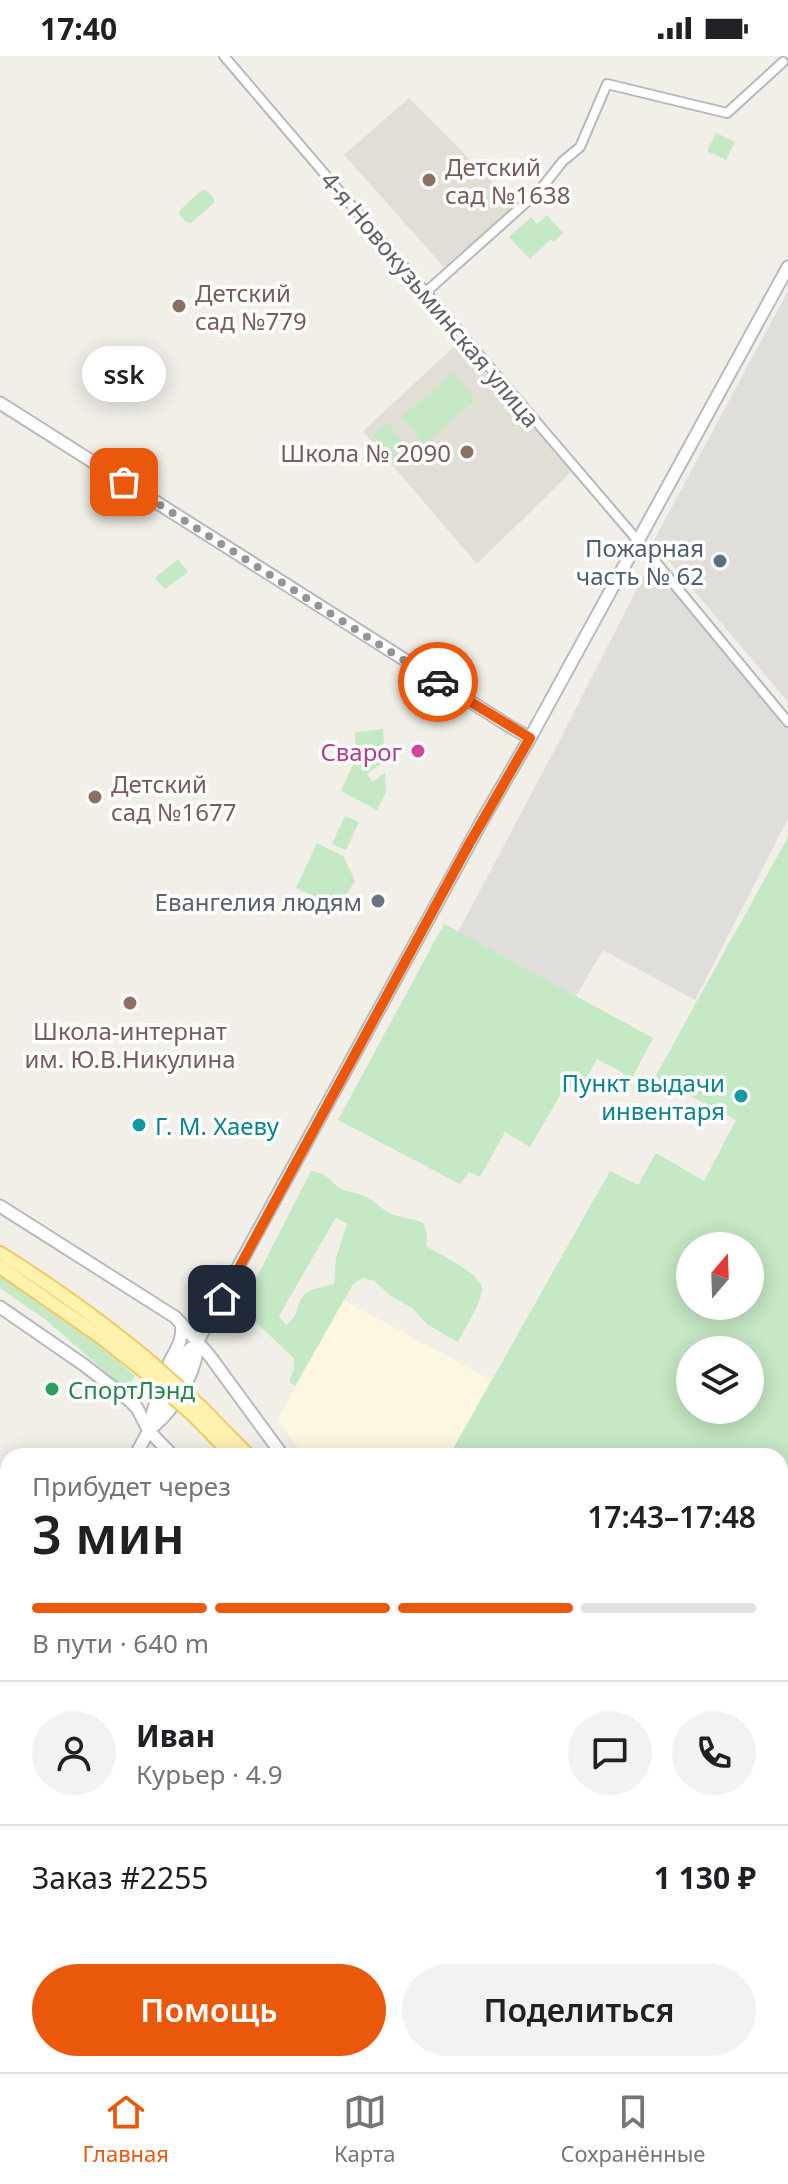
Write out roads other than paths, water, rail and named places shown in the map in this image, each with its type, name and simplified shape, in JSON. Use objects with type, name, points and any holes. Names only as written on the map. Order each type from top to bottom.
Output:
[{"type":"main road","points":[[139,1448],[149,1431],[154,1405],[181,1357],[199,1342],[468,846],[788,267]]},
{"type":"main road","points":[[0,403],[530,738]]},
{"type":"main road","points":[[4,1209],[175,1317],[199,1342],[277,1448]]},
{"type":"main road","points":[[0,1253],[81,1308],[240,1448]]},
{"type":"main road","points":[[0,1267],[143,1363]]},
{"type":"main road","points":[[0,1307],[84,1365],[137,1408],[149,1431],[165,1448]]},
{"type":"main road","points":[[137,1408],[150,1398],[181,1340],[181,1323]]},
{"type":"main road","points":[[197,1412],[226,1448]]},
{"type":"street","name":"4-я Новокузьминская улица","points":[[224,56],[788,722]]},
{"type":"street","points":[[426,292],[540,190],[563,161],[580,147],[607,84],[727,113],[783,62]]},
{"type":"place","name":"Детский сад №1638","points":[[429,180]]},
{"type":"place","name":"Детский сад №779","points":[[179,306]]},
{"type":"place","name":"Школа № 2090","points":[[467,452]]},
{"type":"place","name":"ssk","points":[[124,482]]},
{"type":"place","name":"Пожарная часть № 62","points":[[720,561]]},
{"type":"place","name":"Сварог","points":[[418,751]]},
{"type":"place","name":"Детский сад №1677","points":[[95,797]]},
{"type":"place","name":"Евангелия людям","points":[[378,901]]},
{"type":"place","name":"Школа-интернат им. Ю.В.Никулина","points":[[130,1003]]},
{"type":"place","name":"Пункт выдачи инвентаря","points":[[741,1096]]},
{"type":"place","name":"Г. М. Хаеву","points":[[139,1125]]},
{"type":"place","name":"СпортЛэнд","points":[[52,1389]]}]
